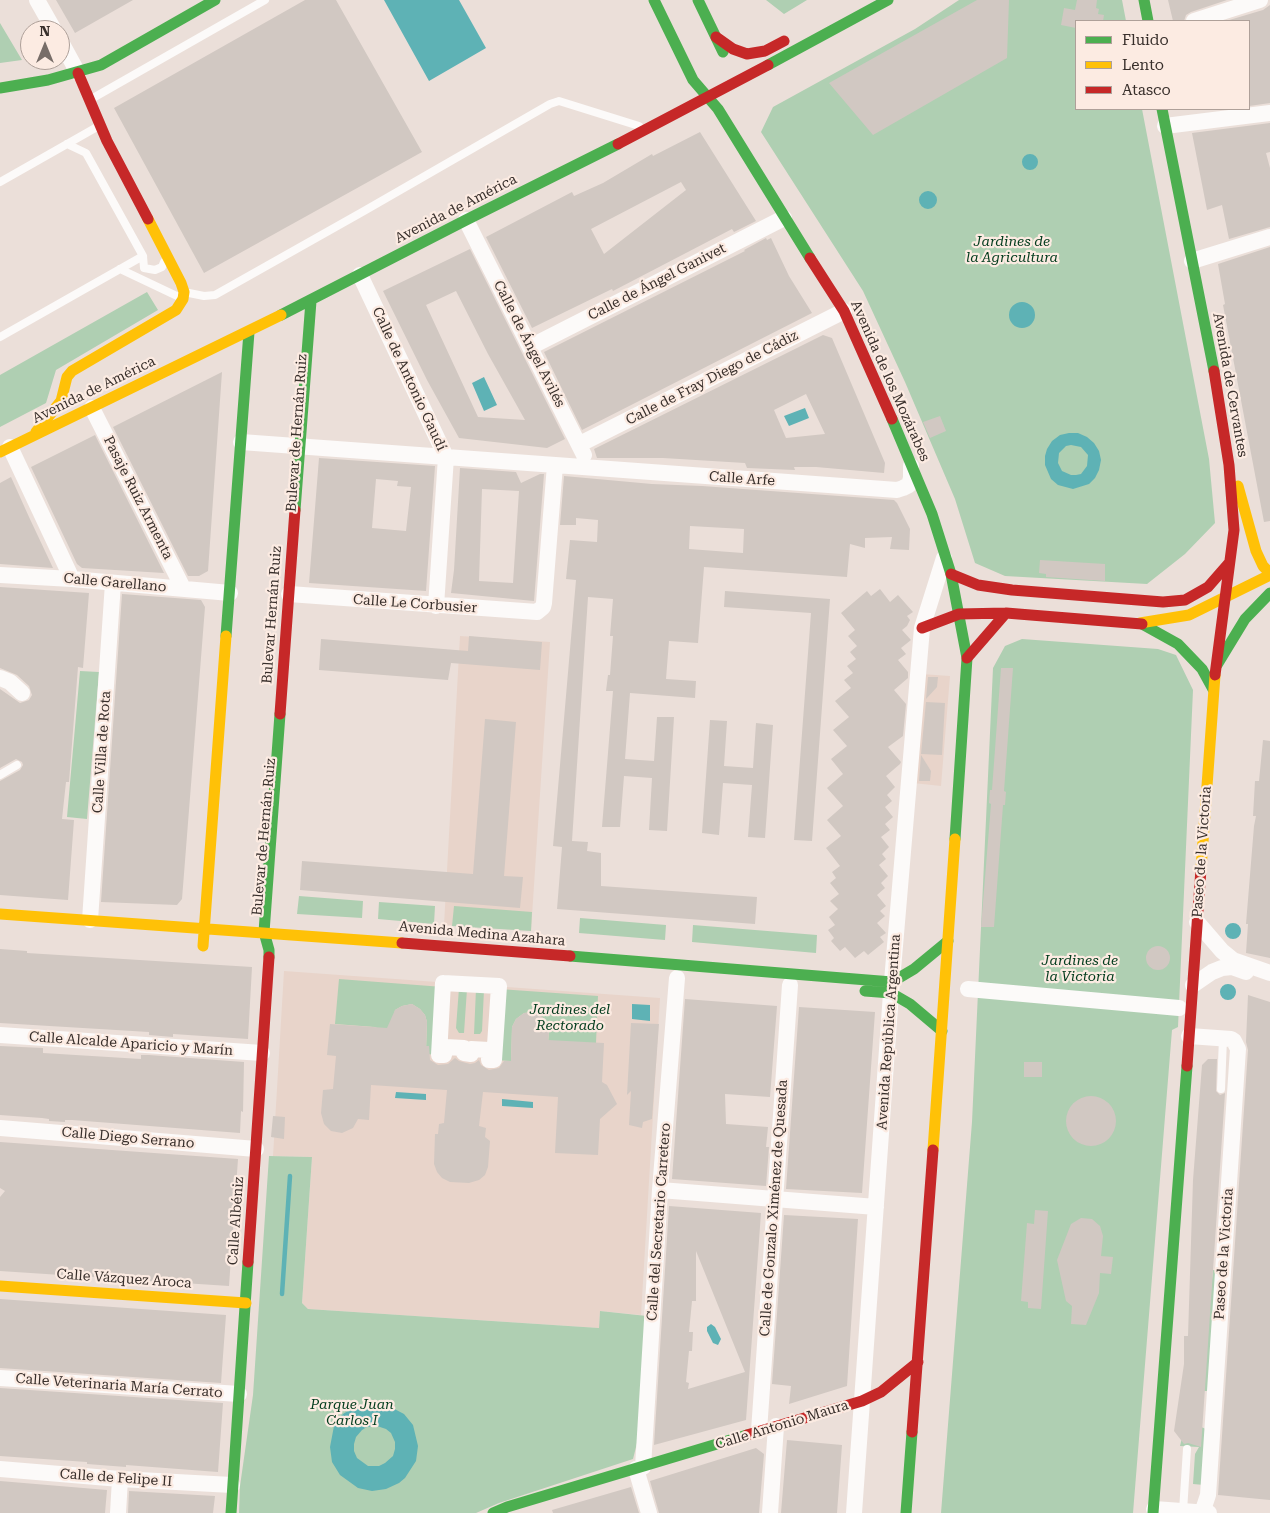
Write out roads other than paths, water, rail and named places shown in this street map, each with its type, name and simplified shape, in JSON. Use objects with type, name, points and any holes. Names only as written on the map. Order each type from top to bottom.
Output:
[{"type":"main road","points":[[0,88],[48,80],[100,66],[215,0]]},
{"type":"main road","name":"Avenida de los Mozárabes","points":[[654,0],[697,85],[718,109],[784,218],[844,311],[932,514],[951,574],[967,658]]},
{"type":"main road","points":[[698,0],[734,73]]},
{"type":"main road","name":"Avenida de América","points":[[5,450],[249,332],[466,220],[650,129],[709,98],[734,73],[888,0]]},
{"type":"main road","points":[[1144,0],[1148,20]]},
{"type":"main road","points":[[716,37],[741,52],[753,54],[760,53],[793,35]]},
{"type":"main road","points":[[78,73],[107,141],[167,256],[184,295]]},
{"type":"main road","name":"Avenida de Cervantes","points":[[1162,110],[1218,391],[1232,495],[1234,530],[1216,668]]},
{"type":"main road","name":"Avenida de América","points":[[32,436],[61,401],[67,377],[72,371],[176,310],[184,295]]},
{"type":"main road","name":"Bulevar Hernán Ruiz","points":[[264,932],[298,446],[311,301]]},
{"type":"main road","points":[[204,946],[230,593],[244,442],[249,332]]},
{"type":"main road","points":[[922,628],[959,614],[1006,613],[1140,623],[1189,615],[1270,574],[1263,566],[1256,551],[1241,499],[1218,391]]},
{"type":"main road","points":[[951,574],[978,585],[1012,590],[1163,602],[1184,600],[1208,587],[1229,563]]},
{"type":"main road","points":[[1216,668],[1245,620],[1270,593]]},
{"type":"main road","points":[[906,1513],[942,1031],[967,658],[1006,613]]},
{"type":"main road","points":[[1140,623],[1178,644],[1202,670],[1213,689]]},
{"type":"main road","name":"Paseo de la Victoria","points":[[1154,1511],[1216,668]]},
{"type":"main road","name":"Avenida Medina Azahara","points":[[0,914],[264,932],[891,988],[942,1031]]},
{"type":"main road","name":"Calle Albéniz","points":[[231,1513],[269,950],[264,932]]},
{"type":"main road","points":[[891,988],[948,941]]},
{"type":"main road","name":"Avenida Medina Azahara","points":[[752,982],[891,988]]},
{"type":"main road","name":"Calle Vázquez Aroca","points":[[0,1286],[246,1303]]},
{"type":"main road","name":"Calle Antonio Maura","points":[[503,1511],[862,1401],[881,1392],[918,1362]]},
{"type":"street","points":[[37,0],[48,20]]},
{"type":"street","points":[[1197,20],[1260,0]]},
{"type":"street","points":[[70,58],[78,73]]},
{"type":"street","points":[[1165,126],[1270,114]]},
{"type":"street","name":"Calle de Ángel Ganivet","points":[[530,347],[784,218]]},
{"type":"street","name":"Calle de Ángel Avilés","points":[[466,220],[591,468]]},
{"type":"street","points":[[1192,261],[1270,237]]},
{"type":"street","name":"Calle de Antonio Gaudí","points":[[360,275],[446,457],[436,606]]},
{"type":"street","name":"Calle de Fray Diego de Cádiz","points":[[580,444],[844,311]]},
{"type":"street","name":"Bulevar de Hernán Ruiz","points":[[292,324],[298,324],[302,328],[304,336],[298,446],[257,924],[211,921],[244,442],[255,343],[292,324]]},
{"type":"street","name":"Pasaje Ruiz Armenta","points":[[92,408],[183,588]]},
{"type":"street","name":"Calle Arfe","points":[[244,442],[897,490],[908,485],[912,466]]},
{"type":"street","points":[[556,465],[566,462],[572,457],[580,444]]},
{"type":"street","points":[[5,450],[72,579]]},
{"type":"street","name":"Calle Le Corbusier","points":[[289,594],[531,613],[540,610],[544,603],[556,465]]},
{"type":"street","name":"Avenida República Argentina","points":[[854,1513],[891,988],[922,628],[945,555]]},
{"type":"street","name":"Calle Garellano","points":[[0,575],[72,579],[230,593]]},
{"type":"street","name":"Calle Villa de Rota","points":[[90,920],[113,583]]},
{"type":"street","points":[[0,678],[10,682],[22,693]]},
{"type":"street","points":[[1197,922],[1222,951],[1233,960],[1270,973]]},
{"type":"street","points":[[1193,985],[1212,972],[1232,967],[1270,979]]},
{"type":"street","name":"Calle del Secretario Carretero","points":[[639,1468],[677,978]]},
{"type":"street","points":[[443,983],[499,986],[494,1060],[489,1060],[489,1050],[471,1049],[471,1054],[464,1053],[464,1048],[444,1047],[444,1055],[439,1054],[443,987],[443,983]]},
{"type":"street","name":"Calle de Gonzalo Ximénez de Quesada","points":[[759,1431],[790,984]]},
{"type":"street","points":[[968,989],[1179,1008]]},
{"type":"street","name":"Calle Alcalde Aparicio y Marín","points":[[0,1035],[262,1052]]},
{"type":"street","points":[[1189,1036],[1223,1038]]},
{"type":"street","name":"Paseo de la Victoria","points":[[1202,1513],[1208,1495],[1238,1054],[1234,1041],[1223,1038]]},
{"type":"street","name":"Calle Diego Serrano","points":[[0,1128],[256,1149]]},
{"type":"street","points":[[660,1190],[876,1207]]},
{"type":"street","name":"Calle Veterinaria María Cerrato","points":[[0,1378],[239,1394]]},
{"type":"street","points":[[770,1513],[776,1426]]},
{"type":"street","points":[[639,1468],[649,1513]]},
{"type":"street","name":"Calle de Felipe II","points":[[0,1470],[232,1485]]},
{"type":"street","points":[[118,1513],[120,1479]]},
{"type":"street","points":[[1154,1511],[1209,1513]]},
{"type":"lane","points":[[90,100],[265,0]]},
{"type":"lane","points":[[120,269],[184,295],[215,295],[550,104],[559,101],[650,129]]},
{"type":"lane","points":[[0,182],[101,125]]},
{"type":"lane","points":[[67,144],[86,154],[143,256],[144,268],[155,270],[162,267],[167,256]]},
{"type":"lane","points":[[0,338],[143,256]]},
{"type":"lane","points":[[0,775],[17,765]]},
{"type":"lane","points":[[1221,1089],[1223,1038]]},
{"type":"lane","points":[[1183,1511],[1187,1449]]},
{"type":"water","points":[[384,0],[459,0],[486,48],[429,81]]},
{"type":"water","points":[[1030,154],[1038,162],[1030,170],[1022,162]]},
{"type":"water","points":[[928,191],[934,194],[937,200],[934,206],[928,209],[922,206],[919,200],[922,194]]},
{"type":"water","points":[[1022,302],[1031,306],[1035,315],[1031,324],[1022,328],[1013,324],[1009,315],[1013,306]]},
{"type":"water","points":[[484,377],[497,405],[484,411],[472,383]]},
{"type":"water","points":[[805,408],[809,418],[789,426],[784,416]]},
{"type":"water","points":[[1078,433],[1094,443],[1099,451],[1101,460],[1099,470],[1089,484],[1073,489],[1058,485],[1051,479],[1045,465],[1045,456],[1052,441],[1060,435]],"holes":[[[1066,446],[1081,447],[1088,455],[1087,466],[1081,474],[1071,475],[1062,471],[1058,463],[1059,453]]]},
{"type":"water","points":[[1233,923],[1239,925],[1241,931],[1239,937],[1233,939],[1227,937],[1225,931],[1227,925]]},
{"type":"water","points":[[1225,984],[1231,984],[1236,989],[1234,998],[1225,1000],[1220,995],[1220,989]]},
{"type":"water","points":[[632,1004],[650,1005],[650,1021],[632,1019]]},
{"type":"water","points":[[396,1092],[426,1094],[426,1100],[395,1098]]},
{"type":"water","points":[[502,1099],[533,1102],[533,1108],[502,1106]]},
{"type":"water","points":[[711,1324],[715,1327],[721,1339],[718,1345],[713,1343],[707,1331],[707,1327]]},
{"type":"water","points":[[370,1402],[385,1404],[404,1414],[413,1425],[418,1446],[416,1461],[405,1478],[386,1489],[372,1491],[358,1488],[340,1475],[332,1462],[330,1447],[334,1426],[343,1414],[356,1406]],"holes":[[[377,1426],[391,1433],[395,1442],[393,1456],[379,1466],[368,1466],[357,1458],[354,1451],[356,1437],[367,1427]]]},
{"type":"waterway","points":[[282,1294],[290,1176]]},
{"type":"park label","name":"Jardines de la Agricultura","points":[[1012,250]]},
{"type":"park label","name":"Jardines de la Victoria","points":[[1080,970]]},
{"type":"park label","name":"Jardines del Rectorado","points":[[570,1018]]},
{"type":"park label","name":"Parque Juan Carlos I","points":[[352,1414]]}]
